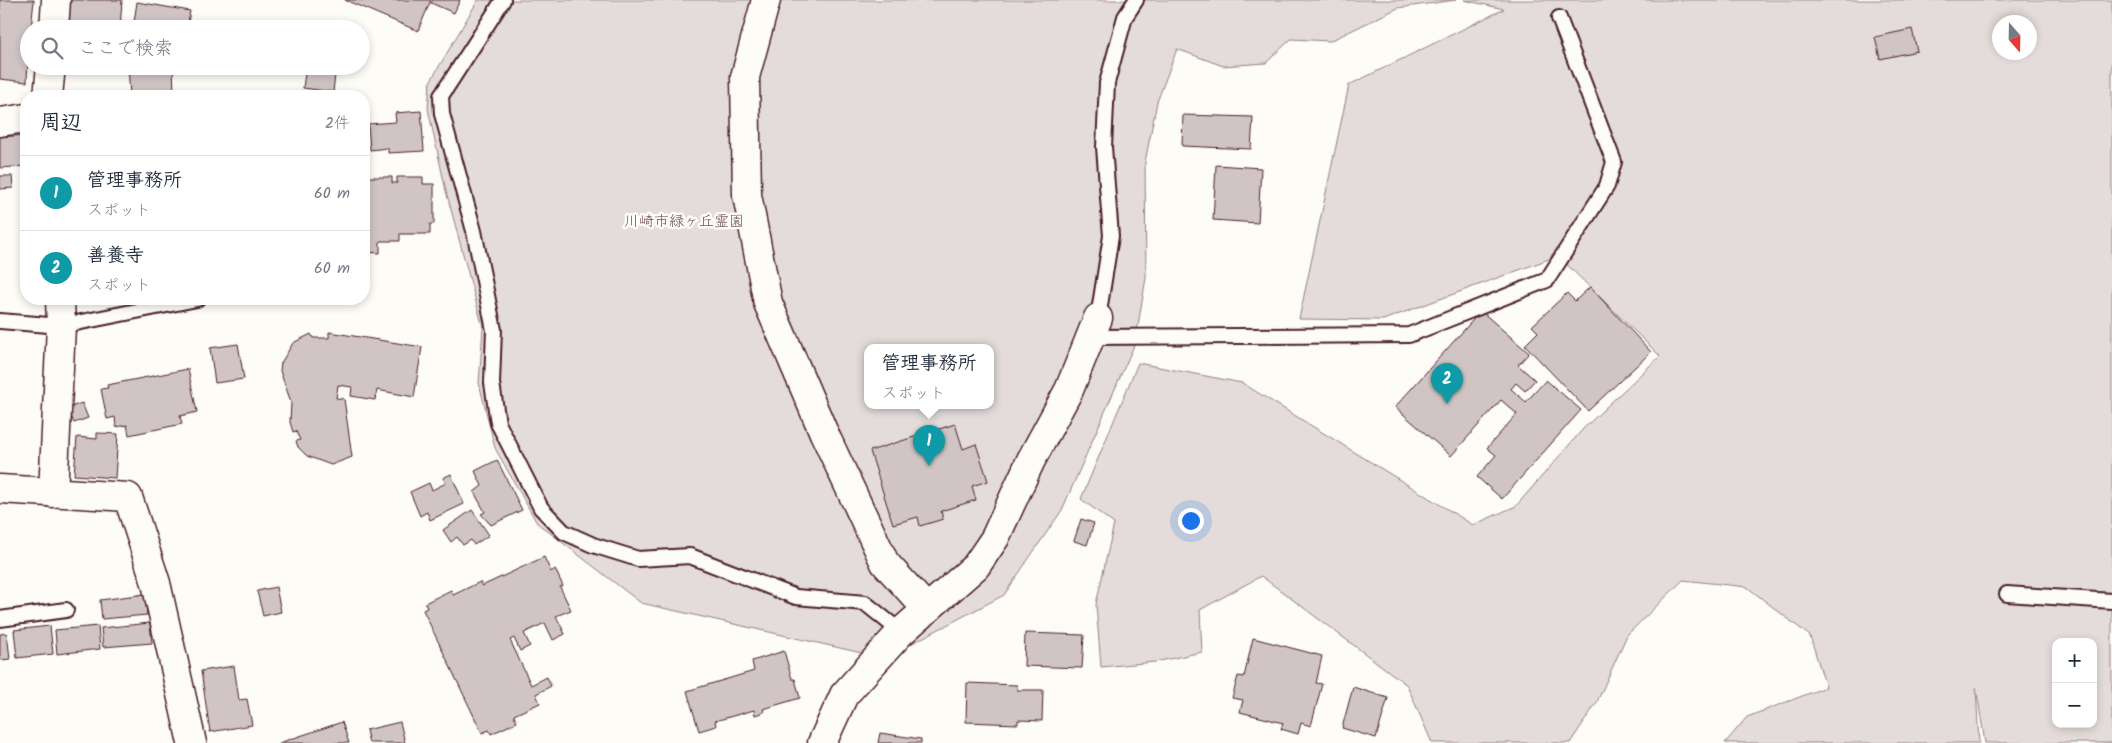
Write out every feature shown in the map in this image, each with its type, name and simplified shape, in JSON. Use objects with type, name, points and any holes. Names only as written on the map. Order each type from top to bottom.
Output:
[{"type":"street","points":[[55,20],[56,0]]},
{"type":"street","points":[[766,0],[745,77],[747,195],[768,303],[824,433],[885,563],[927,609]]},
{"type":"street","points":[[49,90],[50,75]]},
{"type":"street","points":[[0,122],[20,119]]},
{"type":"street","points":[[53,493],[62,326],[60,305]]},
{"type":"street","points":[[822,743],[844,695],[901,632],[976,566],[995,538],[1031,460],[1069,390],[1094,328]]},
{"type":"street","points":[[0,488],[128,497],[156,583],[189,743]]},
{"type":"lane","points":[[503,0],[441,96],[442,114],[474,231],[494,330],[492,383],[498,423],[541,508],[564,532],[593,545],[638,559],[690,556],[796,597],[865,603],[901,632]]},
{"type":"lane","points":[[1136,0],[1125,17],[1107,83],[1104,147],[1111,236],[1094,328],[1409,335],[1547,280],[1607,186],[1614,162],[1560,18]]},
{"type":"lane","points":[[0,321],[62,326],[167,305]]},
{"type":"lane","points":[[2007,594],[2112,601]]},
{"type":"lane","points":[[0,619],[66,610]]},
{"type":"green space","name":"川崎市緑ヶ丘霊園","points":[[478,0],[1456,0],[1398,8],[1330,41],[1291,39],[1266,63],[1223,66],[1177,49],[1157,102],[1145,162],[1146,278],[1135,343],[1062,510],[1004,595],[884,658],[641,603],[537,523],[495,448],[479,383],[483,328],[446,191],[428,109],[430,82]]},
{"type":"green space","points":[[1464,0],[2112,0],[2112,743],[1985,743],[1976,687],[1979,743],[1725,743],[1747,717],[1826,687],[1810,636],[1747,587],[1683,580],[1627,635],[1597,702],[1570,743],[1432,743],[1407,685],[1261,576],[1200,610],[1202,652],[1155,662],[1101,667],[1096,604],[1114,524],[1081,499],[1138,363],[1242,383],[1473,525],[1516,506],[1583,429],[1660,356],[1554,252],[1549,259],[1383,320],[1299,319],[1349,85],[1504,9]]},
{"type":"building","points":[[0,0],[34,0],[32,20],[20,20],[20,75],[27,75],[27,82],[0,79]]},
{"type":"building","points":[[70,0],[122,0],[121,20],[69,20]]},
{"type":"building","points":[[345,0],[431,0],[418,31]]},
{"type":"building","points":[[433,0],[460,0],[454,13],[431,3]]},
{"type":"building","points":[[137,2],[190,11],[188,20],[134,20]]},
{"type":"building","points":[[1912,29],[1917,51],[1880,59],[1875,37]]},
{"type":"building","points":[[129,75],[173,75],[174,90],[130,90]]},
{"type":"building","points":[[305,75],[335,75],[333,90],[303,88]]},
{"type":"building","points":[[421,111],[424,151],[388,153],[388,148],[370,150],[370,124],[396,122],[395,113]]},
{"type":"building","points":[[1183,115],[1253,117],[1251,149],[1182,146]]},
{"type":"building","points":[[20,135],[20,166],[0,168],[0,137]]},
{"type":"building","points":[[1216,165],[1261,168],[1258,223],[1213,220]]},
{"type":"building","points":[[0,176],[12,176],[13,188],[0,189]]},
{"type":"building","points":[[370,177],[392,177],[392,183],[397,183],[397,177],[423,177],[423,184],[434,184],[434,224],[430,224],[430,234],[400,234],[400,241],[380,241],[380,253],[370,252]]},
{"type":"building","points":[[1590,287],[1651,352],[1588,411],[1525,345],[1538,332],[1532,326],[1567,293],[1575,301]]},
{"type":"building","points":[[1481,311],[1529,353],[1518,365],[1535,380],[1525,391],[1516,383],[1511,389],[1526,402],[1546,380],[1581,410],[1502,499],[1477,477],[1496,455],[1487,448],[1517,414],[1501,400],[1451,456],[1395,407]]},
{"type":"building","points":[[329,332],[422,347],[414,397],[377,390],[375,400],[351,396],[352,387],[338,385],[336,398],[344,399],[352,457],[331,465],[307,456],[298,447],[296,441],[300,440],[296,431],[293,432],[290,422],[291,402],[280,371],[281,363],[293,343],[311,334],[313,338],[329,338]]},
{"type":"building","points":[[238,344],[244,379],[215,383],[210,348]]},
{"type":"building","points":[[188,369],[197,412],[180,416],[182,424],[129,435],[127,425],[116,427],[115,417],[107,419],[101,389],[108,388],[107,385]]},
{"type":"building","points":[[82,403],[88,418],[74,423],[68,408]]},
{"type":"building","points":[[955,424],[963,449],[976,444],[988,481],[972,486],[976,500],[941,511],[943,519],[920,526],[918,517],[893,524],[870,451]]},
{"type":"building","points":[[97,433],[118,434],[115,478],[74,475],[77,437],[97,439]]},
{"type":"building","points":[[497,460],[522,510],[491,525],[481,514],[485,512],[474,492],[482,486],[475,471]]},
{"type":"building","points":[[451,474],[464,504],[430,520],[427,512],[420,516],[410,492],[429,483],[432,490],[446,483],[443,478]]},
{"type":"building","points":[[472,510],[489,535],[474,545],[471,540],[463,545],[457,537],[451,542],[443,530]]},
{"type":"building","points":[[1081,519],[1094,523],[1087,545],[1074,541]]},
{"type":"building","points":[[544,557],[551,572],[555,569],[563,586],[560,587],[571,610],[556,616],[565,634],[553,640],[545,623],[524,633],[530,646],[520,651],[514,638],[510,640],[531,685],[547,677],[551,686],[536,694],[540,703],[514,715],[517,722],[491,734],[489,730],[482,733],[423,610],[427,608],[425,603],[451,590],[453,595],[480,582],[482,586]]},
{"type":"building","points":[[276,587],[281,612],[263,616],[257,591]]},
{"type":"building","points":[[145,594],[147,615],[102,619],[100,600]]},
{"type":"building","points":[[150,623],[152,643],[103,647],[101,628]]},
{"type":"building","points":[[50,626],[53,654],[17,658],[14,630]]},
{"type":"building","points":[[98,626],[100,649],[57,654],[55,630]]},
{"type":"building","points":[[7,633],[10,659],[0,660],[0,634]]},
{"type":"building","points":[[1025,633],[1084,635],[1082,668],[1024,666]]},
{"type":"building","points":[[1253,638],[1322,656],[1316,683],[1322,684],[1311,726],[1301,723],[1298,734],[1281,729],[1283,723],[1240,712],[1243,700],[1232,698],[1238,676],[1244,677]]},
{"type":"building","points":[[784,651],[800,698],[763,709],[764,712],[755,715],[754,710],[715,721],[716,726],[699,731],[687,691],[754,671],[752,661]]},
{"type":"building","points":[[234,666],[239,700],[247,699],[252,725],[210,732],[201,671]]},
{"type":"building","points":[[967,683],[1017,685],[1017,690],[1043,690],[1042,721],[1018,720],[1018,724],[966,722]]},
{"type":"building","points":[[1353,687],[1388,698],[1376,738],[1342,728]]},
{"type":"building","points":[[342,722],[349,743],[279,743]]},
{"type":"building","points":[[400,722],[405,743],[369,743],[366,730]]},
{"type":"building","points":[[880,733],[921,739],[921,743],[878,743]]},
{"type":"place","name":"善養寺","points":[[1447,404]]},
{"type":"place","name":"管理事務所","points":[[929,466]]}]
